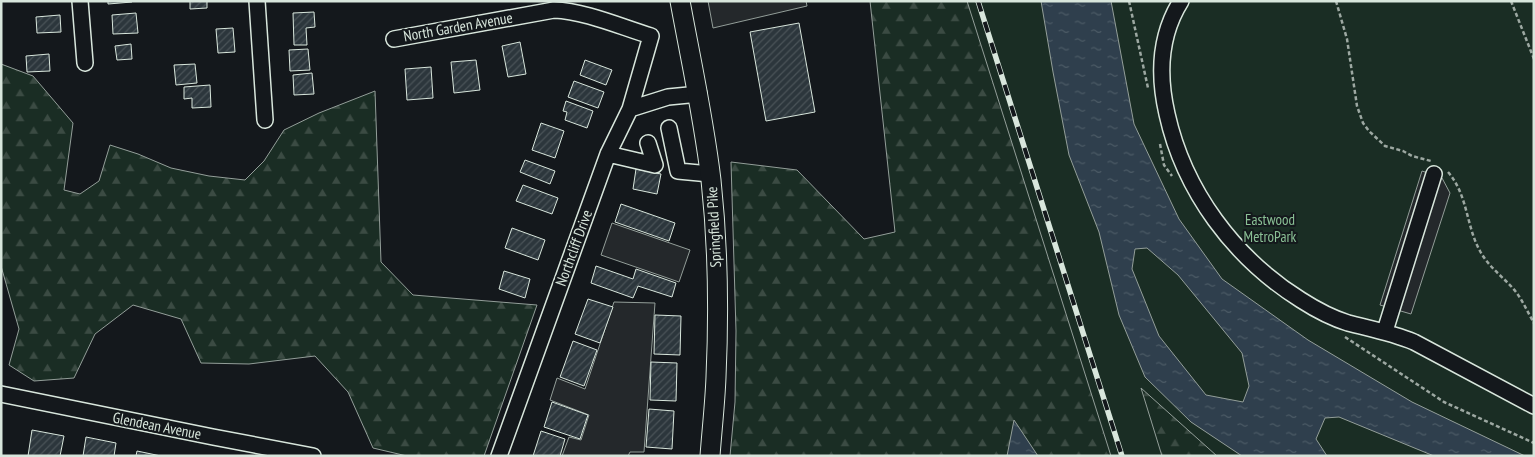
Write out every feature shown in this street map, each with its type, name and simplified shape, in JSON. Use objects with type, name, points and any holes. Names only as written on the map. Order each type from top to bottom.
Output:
[{"type":"main road","name":"Springfield Pike","points":[[680,1],[699,94],[710,174],[716,242],[718,319],[710,456]]},
{"type":"street","points":[[80,1],[85,63]]},
{"type":"street","points":[[257,1],[265,120]]},
{"type":"street","points":[[1180,1],[1174,11],[1166,34],[1160,76],[1170,129],[1189,179],[1218,224],[1236,246],[1277,283],[1300,300],[1348,323],[1385,332],[1414,342],[1534,406]]},
{"type":"street","name":"North Garden Avenue","points":[[394,39],[554,10],[580,13],[651,36],[630,109]]},
{"type":"street","points":[[630,109],[668,97],[699,94]]},
{"type":"street","name":"Northcliff Drive","points":[[498,456],[608,154],[630,109]]},
{"type":"street","points":[[669,128],[678,171]]},
{"type":"street","points":[[648,143],[655,165]]},
{"type":"street","points":[[608,154],[678,171],[710,174]]},
{"type":"street","points":[[1385,332],[1434,174]]},
{"type":"street","name":"Glendean Avenue","points":[[1,394],[314,456]]},
{"type":"path","points":[[1129,1],[1148,88]]},
{"type":"path","points":[[1511,1],[1534,59]]},
{"type":"path","points":[[1158,136],[1164,164],[1175,180]]},
{"type":"path","points":[[1343,336],[1444,402],[1534,443]]},
{"type":"green space","points":[[870,1],[967,1],[1111,456],[730,456],[735,402],[736,331],[731,162],[797,170],[864,239],[895,232]]},
{"type":"green space","name":"Eastwood MetroPark","points":[[939,1],[1534,1],[1534,456],[1073,456]]},
{"type":"green space","points":[[1,64],[33,76],[73,123],[64,190],[80,194],[99,181],[110,145],[171,168],[209,176],[245,180],[264,161],[284,130],[319,113],[375,91],[381,262],[413,295],[537,305],[484,456],[407,456],[373,448],[348,392],[315,356],[249,364],[201,363],[181,319],[133,305],[95,334],[74,378],[34,381],[9,365],[19,329],[1,266]]},
{"type":"green space","points":[[1141,388],[1217,456],[1162,456]]},
{"type":"shaded area","points":[[708,1],[806,1],[807,6],[713,28]]},
{"type":"shaded area","points":[[1422,171],[1442,178],[1450,193],[1411,314],[1380,305]]},
{"type":"shaded area","points":[[612,223],[690,250],[679,282],[601,255]]},
{"type":"shaded area","points":[[614,302],[655,303],[644,452],[630,452],[628,456],[562,456],[569,437],[581,440],[589,415],[550,400],[557,378],[585,389]]},
{"type":"water","points":[[1041,1],[1111,1],[1134,124],[1179,219],[1222,279],[1308,340],[1412,402],[1525,456],[1434,456],[1339,417],[1325,418],[1316,439],[1327,456],[1242,456],[1191,422],[1145,377],[1119,315],[1099,232],[1069,155]],"holes":[[[1147,248],[1178,275],[1242,353],[1249,386],[1243,402],[1206,395],[1159,336],[1132,269],[1135,249]]]},
{"type":"water","points":[[1014,420],[1038,456],[1007,456]]},
{"type":"building","points":[[108,1],[132,1],[132,2],[108,4]]},
{"type":"building","points":[[190,1],[207,1],[207,8],[190,9]]},
{"type":"building","points":[[314,12],[315,27],[306,28],[307,45],[294,45],[293,13]]},
{"type":"building","points":[[136,13],[138,33],[113,34],[112,15]]},
{"type":"building","points":[[60,15],[61,32],[37,33],[36,17]]},
{"type":"building","points":[[799,23],[815,112],[766,121],[750,32]]},
{"type":"building","points":[[233,28],[235,52],[218,53],[216,29]]},
{"type":"building","points":[[520,42],[526,74],[508,77],[502,46]]},
{"type":"building","points":[[131,44],[132,59],[117,60],[115,46]]},
{"type":"building","points":[[308,49],[310,70],[290,71],[289,50]]},
{"type":"building","points":[[49,54],[50,71],[27,72],[26,56]]},
{"type":"building","points":[[476,60],[480,90],[454,93],[451,62]]},
{"type":"building","points":[[585,60],[612,70],[606,85],[580,75]]},
{"type":"building","points":[[195,64],[197,83],[176,85],[174,65]]},
{"type":"building","points":[[431,67],[433,98],[407,100],[405,69]]},
{"type":"building","points":[[312,73],[314,94],[294,95],[293,75]]},
{"type":"building","points":[[574,81],[604,92],[598,108],[568,97]]},
{"type":"building","points":[[210,85],[211,107],[192,108],[192,98],[184,99],[184,87]]},
{"type":"building","points":[[566,101],[593,111],[587,128],[565,120],[567,112],[563,111]]},
{"type":"building","points":[[541,123],[564,131],[555,158],[532,150]]},
{"type":"building","points":[[525,160],[555,171],[550,184],[520,172]]},
{"type":"building","points":[[636,169],[661,174],[657,194],[633,189]]},
{"type":"building","points":[[523,185],[558,198],[552,214],[516,201]]},
{"type":"building","points":[[621,204],[675,223],[669,241],[615,222]]},
{"type":"building","points":[[512,228],[545,240],[538,260],[505,248]]},
{"type":"building","points":[[596,266],[633,279],[636,269],[676,283],[672,297],[638,286],[633,298],[591,283]]},
{"type":"building","points":[[504,271],[530,279],[525,298],[499,289]]},
{"type":"building","points":[[588,299],[613,307],[600,343],[575,334]]},
{"type":"building","points":[[655,315],[681,316],[680,355],[654,354]]},
{"type":"building","points":[[573,341],[597,350],[584,386],[560,377]]},
{"type":"building","points":[[651,362],[677,363],[676,401],[650,400]]},
{"type":"building","points":[[552,402],[588,415],[580,439],[544,427]]},
{"type":"building","points":[[649,409],[674,411],[672,449],[646,447]]},
{"type":"building","points":[[32,430],[64,436],[60,456],[28,456]]},
{"type":"building","points":[[541,431],[565,439],[560,456],[533,456]]},
{"type":"building","points":[[86,437],[116,443],[114,456],[83,456]]},
{"type":"building","points":[[137,451],[161,456],[136,456]]},
{"type":"railway","points":[[978,1],[1122,456]]}]
